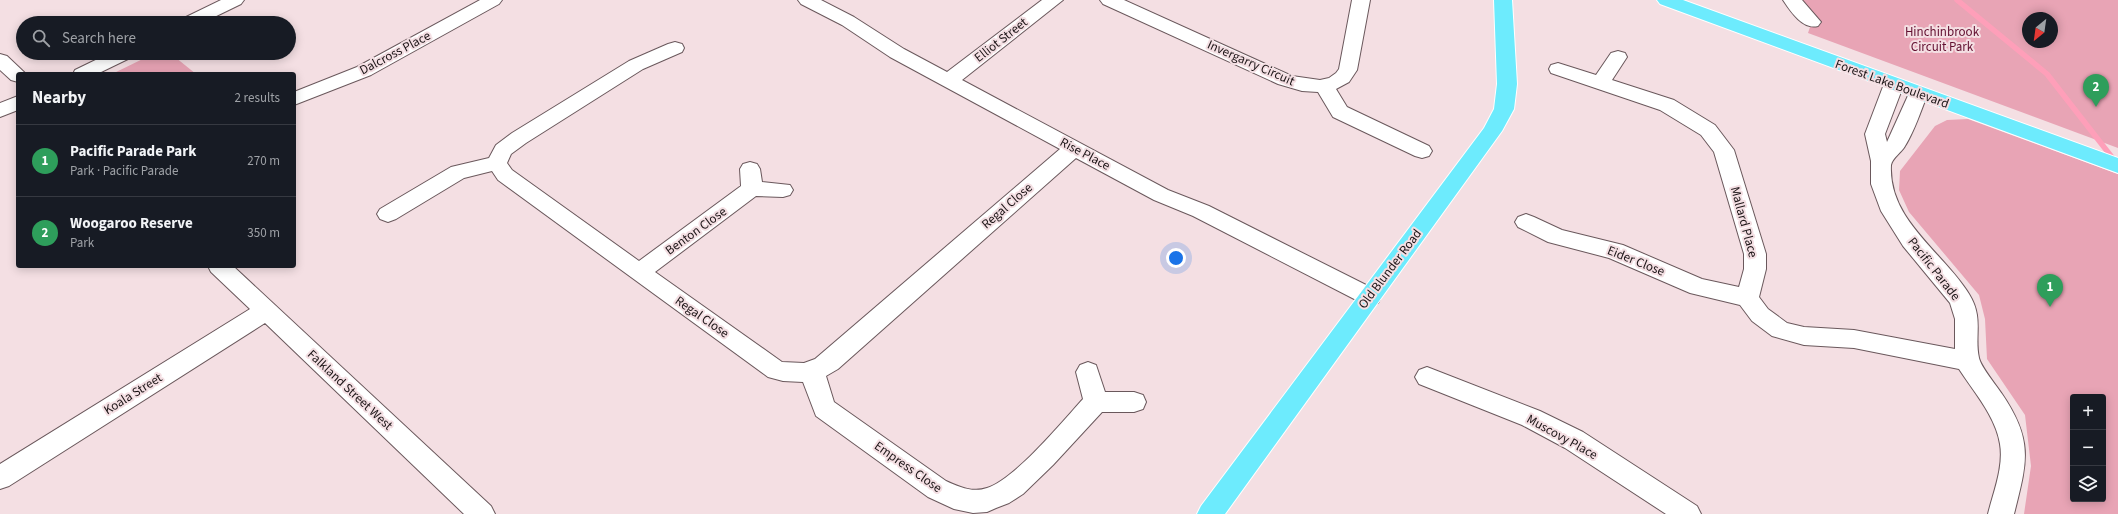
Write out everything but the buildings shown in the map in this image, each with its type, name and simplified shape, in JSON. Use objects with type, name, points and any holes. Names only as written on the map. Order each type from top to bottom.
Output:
[{"type":"main road","name":"Forest Lake Boulevard","points":[[1666,0],[2118,166]]},
{"type":"main road","name":"Old Blunder Road","points":[[1210,514],[1492,131],[1504,109],[1507,84],[1504,1]]},
{"type":"street","points":[[202,16],[235,0]]},
{"type":"street","name":"Dalcross Place","points":[[296,98],[364,71],[494,0]]},
{"type":"street","name":"Rise Place","points":[[806,0],[848,21],[897,53],[1161,195],[1201,211],[1370,297]]},
{"type":"street","name":"Elliot Street","points":[[948,81],[1040,9],[1054,0]]},
{"type":"street","name":"Invergarry Circuit","points":[[1109,0],[1285,80],[1300,85],[1324,86],[1338,82],[1343,78],[1348,70],[1361,0]]},
{"type":"street","points":[[1792,0],[1812,22]]},
{"type":"street","points":[[388,214],[458,172],[497,163],[503,150],[519,138],[636,65],[675,48]]},
{"type":"street","points":[[1600,83],[1618,57]]},
{"type":"street","points":[[0,60],[16,74]]},
{"type":"street","points":[[86,72],[111,60]]},
{"type":"street","name":"Mallard Place","points":[[1558,69],[1667,105],[1691,118],[1708,130],[1724,150],[1755,254],[1755,269],[1747,298]]},
{"type":"street","name":"Pacific Parade","points":[[1894,84],[1875,134],[1881,161],[1881,184],[1892,211],[1911,240],[1960,299],[1967,319],[1967,361]]},
{"type":"street","points":[[1324,86],[1340,112],[1422,151]]},
{"type":"street","points":[[1881,161],[1897,144],[1918,93]]},
{"type":"street","points":[[0,111],[16,103]]},
{"type":"street","name":"Regal Close","points":[[497,163],[505,175],[639,272],[776,370],[788,373],[812,372],[830,362],[1074,148]]},
{"type":"street","name":"Benton Close","points":[[639,272],[751,179],[783,190]]},
{"type":"street","name":"Eider Close","points":[[1526,222],[1556,236],[1615,251],[1698,287],[1747,298]]},
{"type":"street","name":"Falkland Street West","points":[[220,268],[482,514]]},
{"type":"street","points":[[1747,298],[1760,315],[1780,330],[1804,336],[1854,339],[1967,361],[2004,417],[2013,445],[2011,474],[2001,514]]},
{"type":"street","name":"Koala Street","points":[[0,478],[266,311]]},
{"type":"street","name":"Empress Close","points":[[812,372],[820,397],[826,409],[936,489],[953,498],[972,501],[988,500],[1019,481],[1096,402]]},
{"type":"street","points":[[1088,372],[1096,402],[1134,402]]},
{"type":"street","name":"Muscovy Place","points":[[1427,377],[1531,418],[1574,440],[1688,514]]},
{"type":"green space","name":"Hinchinbrook Circuit Park","points":[[1792,0],[2118,0],[2118,148],[1808,33],[1812,21]]},
{"type":"green space","points":[[141,60],[179,60],[194,72],[116,72]]},
{"type":"green space","points":[[1968,119],[2118,174],[2118,514],[2024,514],[2031,466],[2025,415],[1987,359],[1985,319],[1979,295],[1909,212],[1899,190],[1900,171],[1935,126],[1947,120]]},
{"type":"waterway","points":[[1957,0],[2047,74],[2118,165]]},
{"type":"place","name":"Woogaroo Reserve","points":[[2096,107]]},
{"type":"place","name":"Pacific Parade Park","points":[[2050,307]]}]
